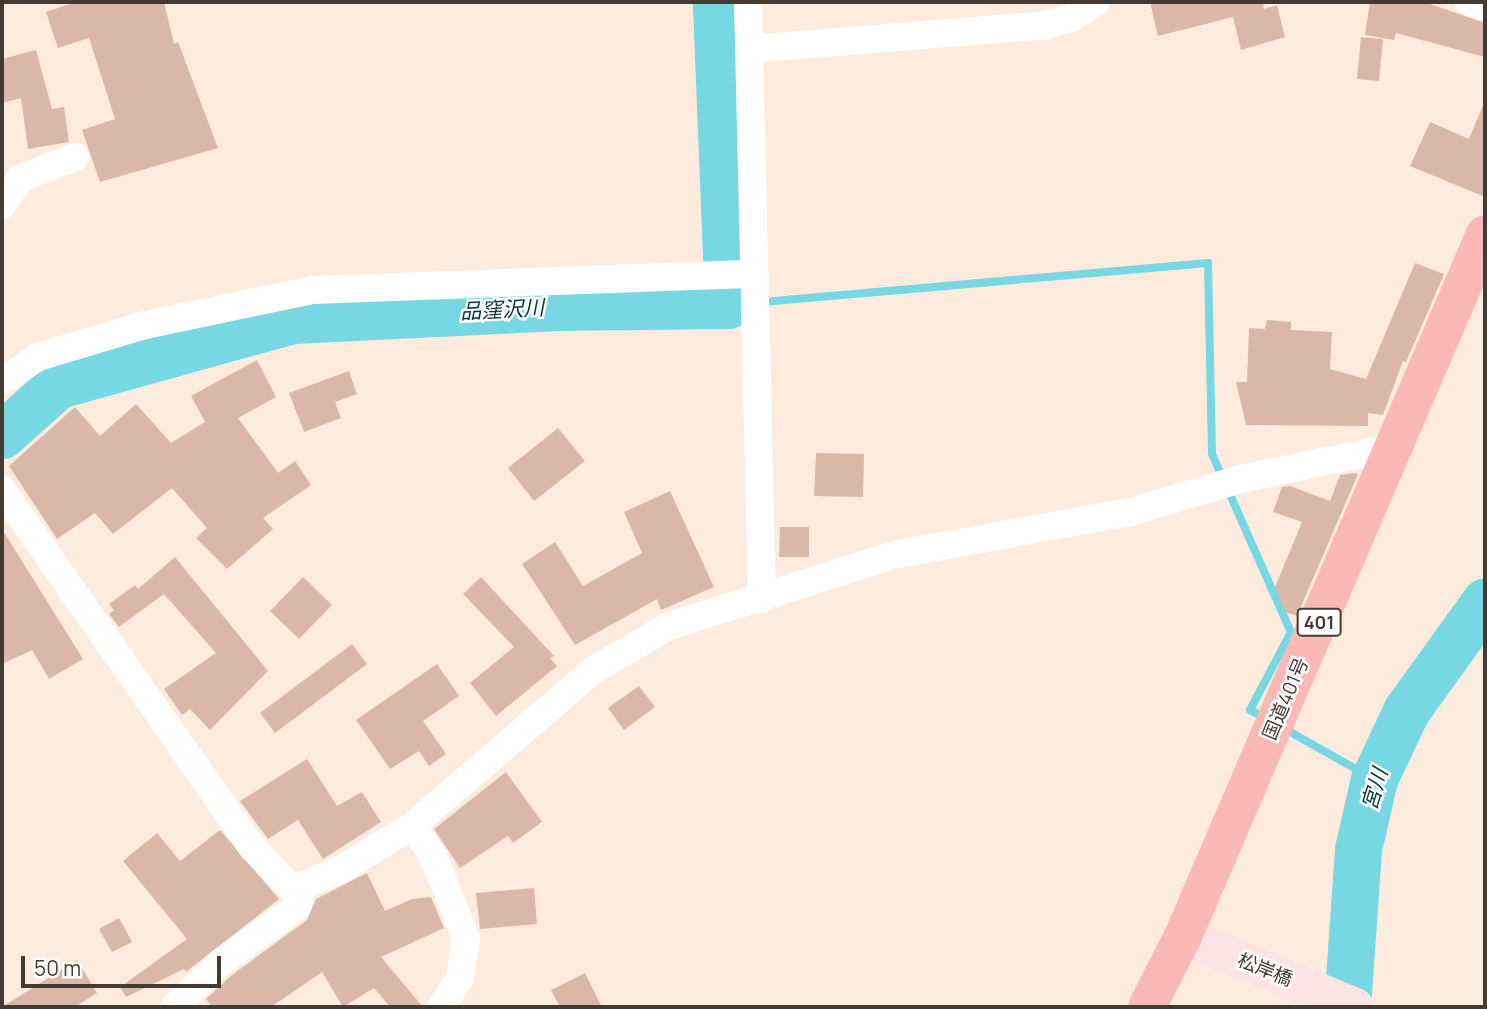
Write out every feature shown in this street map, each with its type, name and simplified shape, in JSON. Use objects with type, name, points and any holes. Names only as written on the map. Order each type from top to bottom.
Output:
[{"type":"highway","name":"国道401号","points":[[1147,1007],[1198,942],[1396,447],[1485,234]]},
{"type":"main road","name":"松岸橋","points":[[1198,942],[1355,1007]]},
{"type":"street","points":[[748,2],[762,599]]},
{"type":"street","points":[[749,49],[1045,25],[1072,18],[1096,2]]},
{"type":"street","points":[[1469,2],[1485,7]]},
{"type":"street","points":[[2,205],[21,178],[75,157]]},
{"type":"street","points":[[2,381],[38,357],[145,325],[312,290],[755,274]]},
{"type":"street","points":[[2,490],[253,848],[292,889],[338,871],[412,826],[592,671],[670,626],[898,554],[1130,512],[1244,478],[1396,447]]},
{"type":"street","points":[[412,826],[432,856],[466,939],[460,978],[441,1007]]},
{"type":"street","points":[[174,1007],[220,962],[297,907],[302,887]]},
{"type":"building","points":[[75,2],[164,2],[174,44],[178,42],[218,148],[100,182],[82,130],[115,119],[89,38],[58,48],[46,12]]},
{"type":"building","points":[[1150,2],[1263,2],[1264,9],[1277,5],[1285,37],[1241,50],[1233,17],[1158,36]]},
{"type":"building","points":[[1370,2],[1424,2],[1485,23],[1485,57],[1396,33],[1394,40],[1365,35]]},
{"type":"building","points":[[1361,37],[1383,39],[1379,81],[1357,79]]},
{"type":"building","points":[[36,50],[52,109],[64,107],[69,142],[28,149],[21,98],[2,103],[2,59]]},
{"type":"building","points":[[1485,100],[1485,197],[1410,166],[1430,122],[1469,139]]},
{"type":"building","points":[[1415,263],[1444,274],[1406,362],[1403,361],[1383,415],[1368,413],[1368,426],[1246,425],[1236,382],[1247,382],[1249,328],[1265,329],[1267,320],[1291,322],[1291,330],[1332,332],[1330,369],[1366,379]]},
{"type":"building","points":[[257,360],[276,397],[238,418],[278,473],[295,461],[311,485],[263,518],[273,529],[227,569],[196,538],[207,528],[172,488],[113,534],[95,513],[57,539],[9,466],[75,407],[100,436],[136,404],[171,443],[205,422],[191,396]]},
{"type":"building","points":[[349,371],[357,394],[335,402],[341,418],[304,432],[289,393]]},
{"type":"building","points":[[558,428],[585,461],[534,501],[508,468]]},
{"type":"building","points":[[816,453],[864,454],[863,497],[814,496]]},
{"type":"building","points":[[1358,474],[1297,616],[1285,612],[1275,587],[1302,522],[1273,512],[1282,487],[1290,486],[1330,501],[1340,475]]},
{"type":"building","points":[[670,491],[714,587],[661,610],[657,599],[575,645],[522,564],[555,542],[583,586],[642,553],[624,512]]},
{"type":"building","points":[[780,527],[809,527],[809,557],[779,557]]},
{"type":"building","points":[[2,529],[83,659],[49,679],[32,650],[2,664]]},
{"type":"building","points":[[175,557],[268,671],[210,730],[190,709],[182,715],[164,689],[216,653],[164,594],[119,627],[109,614],[114,610],[109,604],[135,585],[138,589]]},
{"type":"building","points":[[303,577],[332,605],[299,639],[270,611]]},
{"type":"building","points":[[481,577],[554,656],[550,658],[557,666],[496,716],[470,683],[514,647],[463,594]]},
{"type":"building","points":[[352,644],[367,664],[275,733],[260,713]]},
{"type":"building","points":[[437,664],[459,696],[423,721],[446,754],[429,766],[419,751],[390,769],[356,720]]},
{"type":"building","points":[[639,686],[655,707],[624,730],[608,708]]},
{"type":"building","points":[[307,759],[337,806],[362,792],[381,822],[323,859],[298,820],[268,839],[240,801]]},
{"type":"building","points":[[506,772],[542,822],[513,843],[508,836],[460,868],[434,829]]},
{"type":"building","points":[[220,830],[279,899],[186,972],[184,969],[126,997],[120,987],[187,939],[123,861],[157,833],[180,861]]},
{"type":"building","points":[[367,873],[385,911],[412,899],[431,897],[444,928],[381,957],[423,1007],[390,1007],[374,988],[343,1007],[322,972],[271,1007],[212,1007],[206,999],[232,975],[307,920],[316,899]]},
{"type":"building","points":[[534,888],[537,924],[480,929],[476,893]]},
{"type":"building","points":[[119,918],[132,942],[112,952],[99,929]]},
{"type":"building","points":[[77,960],[97,993],[75,1007],[2,1007]]},
{"type":"building","points":[[585,973],[602,1007],[560,1007],[551,990]]},
{"type":"waterway","name":"品窪沢川","points":[[2,435],[58,385],[293,320],[559,307],[728,305],[716,2]]},
{"type":"waterway","points":[[728,305],[1208,263],[1212,454],[1291,632],[1250,710],[1265,718]]},
{"type":"waterway","name":"宮川","points":[[1347,1007],[1358,849],[1374,779],[1406,711],[1485,601]]},
{"type":"waterway","points":[[1283,728],[1374,779]]}]
